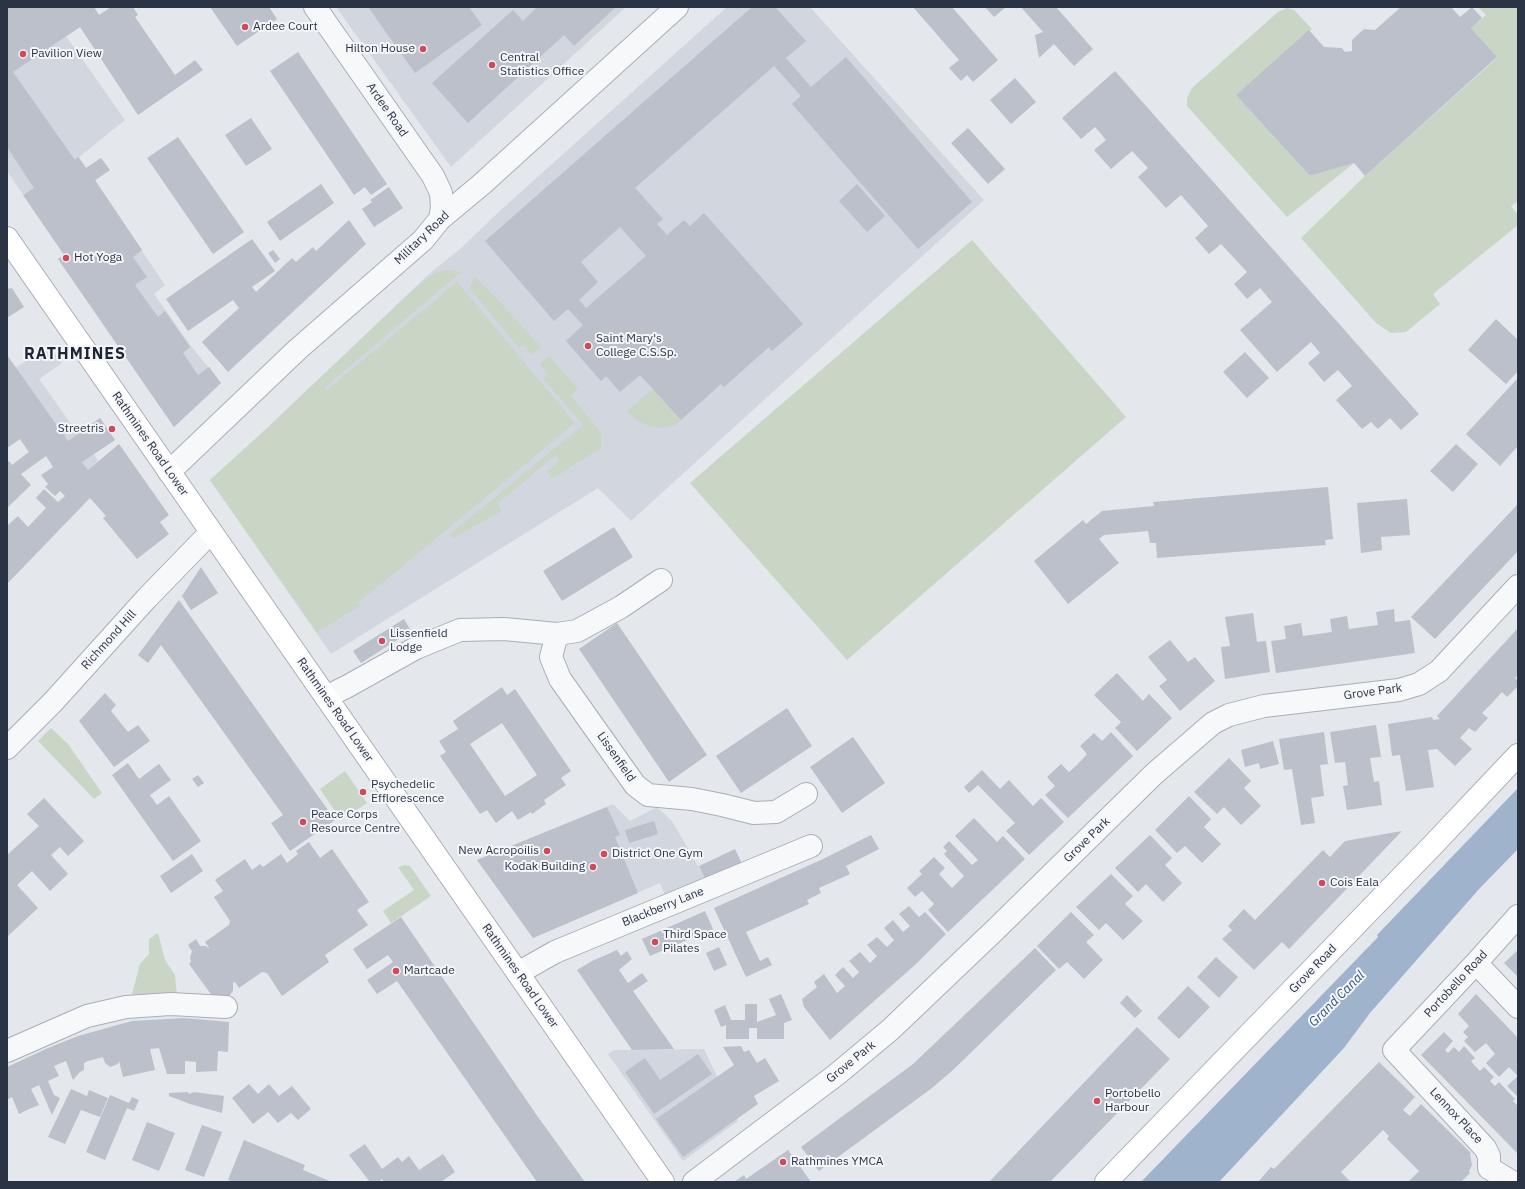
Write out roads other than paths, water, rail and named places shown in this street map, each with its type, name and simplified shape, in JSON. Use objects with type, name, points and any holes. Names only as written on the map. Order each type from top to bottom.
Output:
[{"type":"main road","name":"Rathmines Road Lower","points":[[7,238],[663,1182]]},
{"type":"main road","name":"Grove Road","points":[[1106,1182],[1431,848],[1518,755]]},
{"type":"street","name":"Ardee Road","points":[[315,7],[432,176],[441,192],[442,208],[440,219]]},
{"type":"street","name":"Military Road","points":[[169,472],[298,350],[423,240],[440,219],[482,184],[677,7]]},
{"type":"street","name":"Richmond Hill","points":[[7,748],[53,702],[146,599],[211,532]]},
{"type":"street","points":[[326,697],[416,648],[460,630],[504,629],[557,634],[577,631],[621,607],[661,580]]},
{"type":"street","name":"Grove Park","points":[[694,1182],[836,1075],[890,1030],[996,930],[1154,774],[1212,724],[1229,715],[1264,706],[1399,690],[1419,684],[1439,671],[1518,586]]},
{"type":"street","name":"Lissenfield","points":[[557,634],[551,657],[560,678],[635,785],[648,795],[692,799],[754,813],[776,812],[806,794]]},
{"type":"street","name":"Blackberry Lane","points":[[518,973],[555,952],[811,846]]},
{"type":"street","name":"Portobello Road","points":[[1394,1050],[1518,916]]},
{"type":"street","points":[[1476,963],[1518,1007]]},
{"type":"street","points":[[7,1051],[87,1016],[126,1008],[171,1004],[226,1007]]},
{"type":"street","name":"Lennox Place","points":[[1394,1050],[1485,1148],[1489,1156],[1485,1175],[1512,1182]]},
{"type":"water","name":"Grand Canal","points":[[1518,788],[1518,849],[1480,888],[1370,1013],[1344,1048],[1219,1182],[1141,1182],[1378,937],[1377,935]]},
{"type":"place","name":"Ardee Court","points":[[245,27]]},
{"type":"place","name":"Hilton House","points":[[423,49]]},
{"type":"place","name":"Pavilion View","points":[[23,54]]},
{"type":"place","name":"Central Statistics Office","points":[[492,65]]},
{"type":"place","name":"Hot Yoga","points":[[66,258]]},
{"type":"place","name":"Saint Mary's College C.S.Sp.","points":[[588,346]]},
{"type":"place","name":"Streetris","points":[[112,429]]},
{"type":"place","name":"Lissenfield Lodge","points":[[382,641]]},
{"type":"place","name":"Psychedelic Efflorescence","points":[[363,792]]},
{"type":"place","name":"Peace Corps Resource Centre","points":[[303,822]]},
{"type":"place","name":"New Acropoilis","points":[[547,851]]},
{"type":"place","name":"District One Gym","points":[[604,854]]},
{"type":"place","name":"Kodak Building","points":[[593,867]]},
{"type":"place","name":"Cois Eala","points":[[1322,883]]},
{"type":"place","name":"Third Space Pilates","points":[[655,942]]},
{"type":"place","name":"Martcade","points":[[396,971]]},
{"type":"place","name":"Portobello Harbour","points":[[1097,1101]]},
{"type":"place","name":"Rathmines YMCA","points":[[783,1162]]},
{"type":"district","name":"RATHMINES","points":[[75,354]]}]
